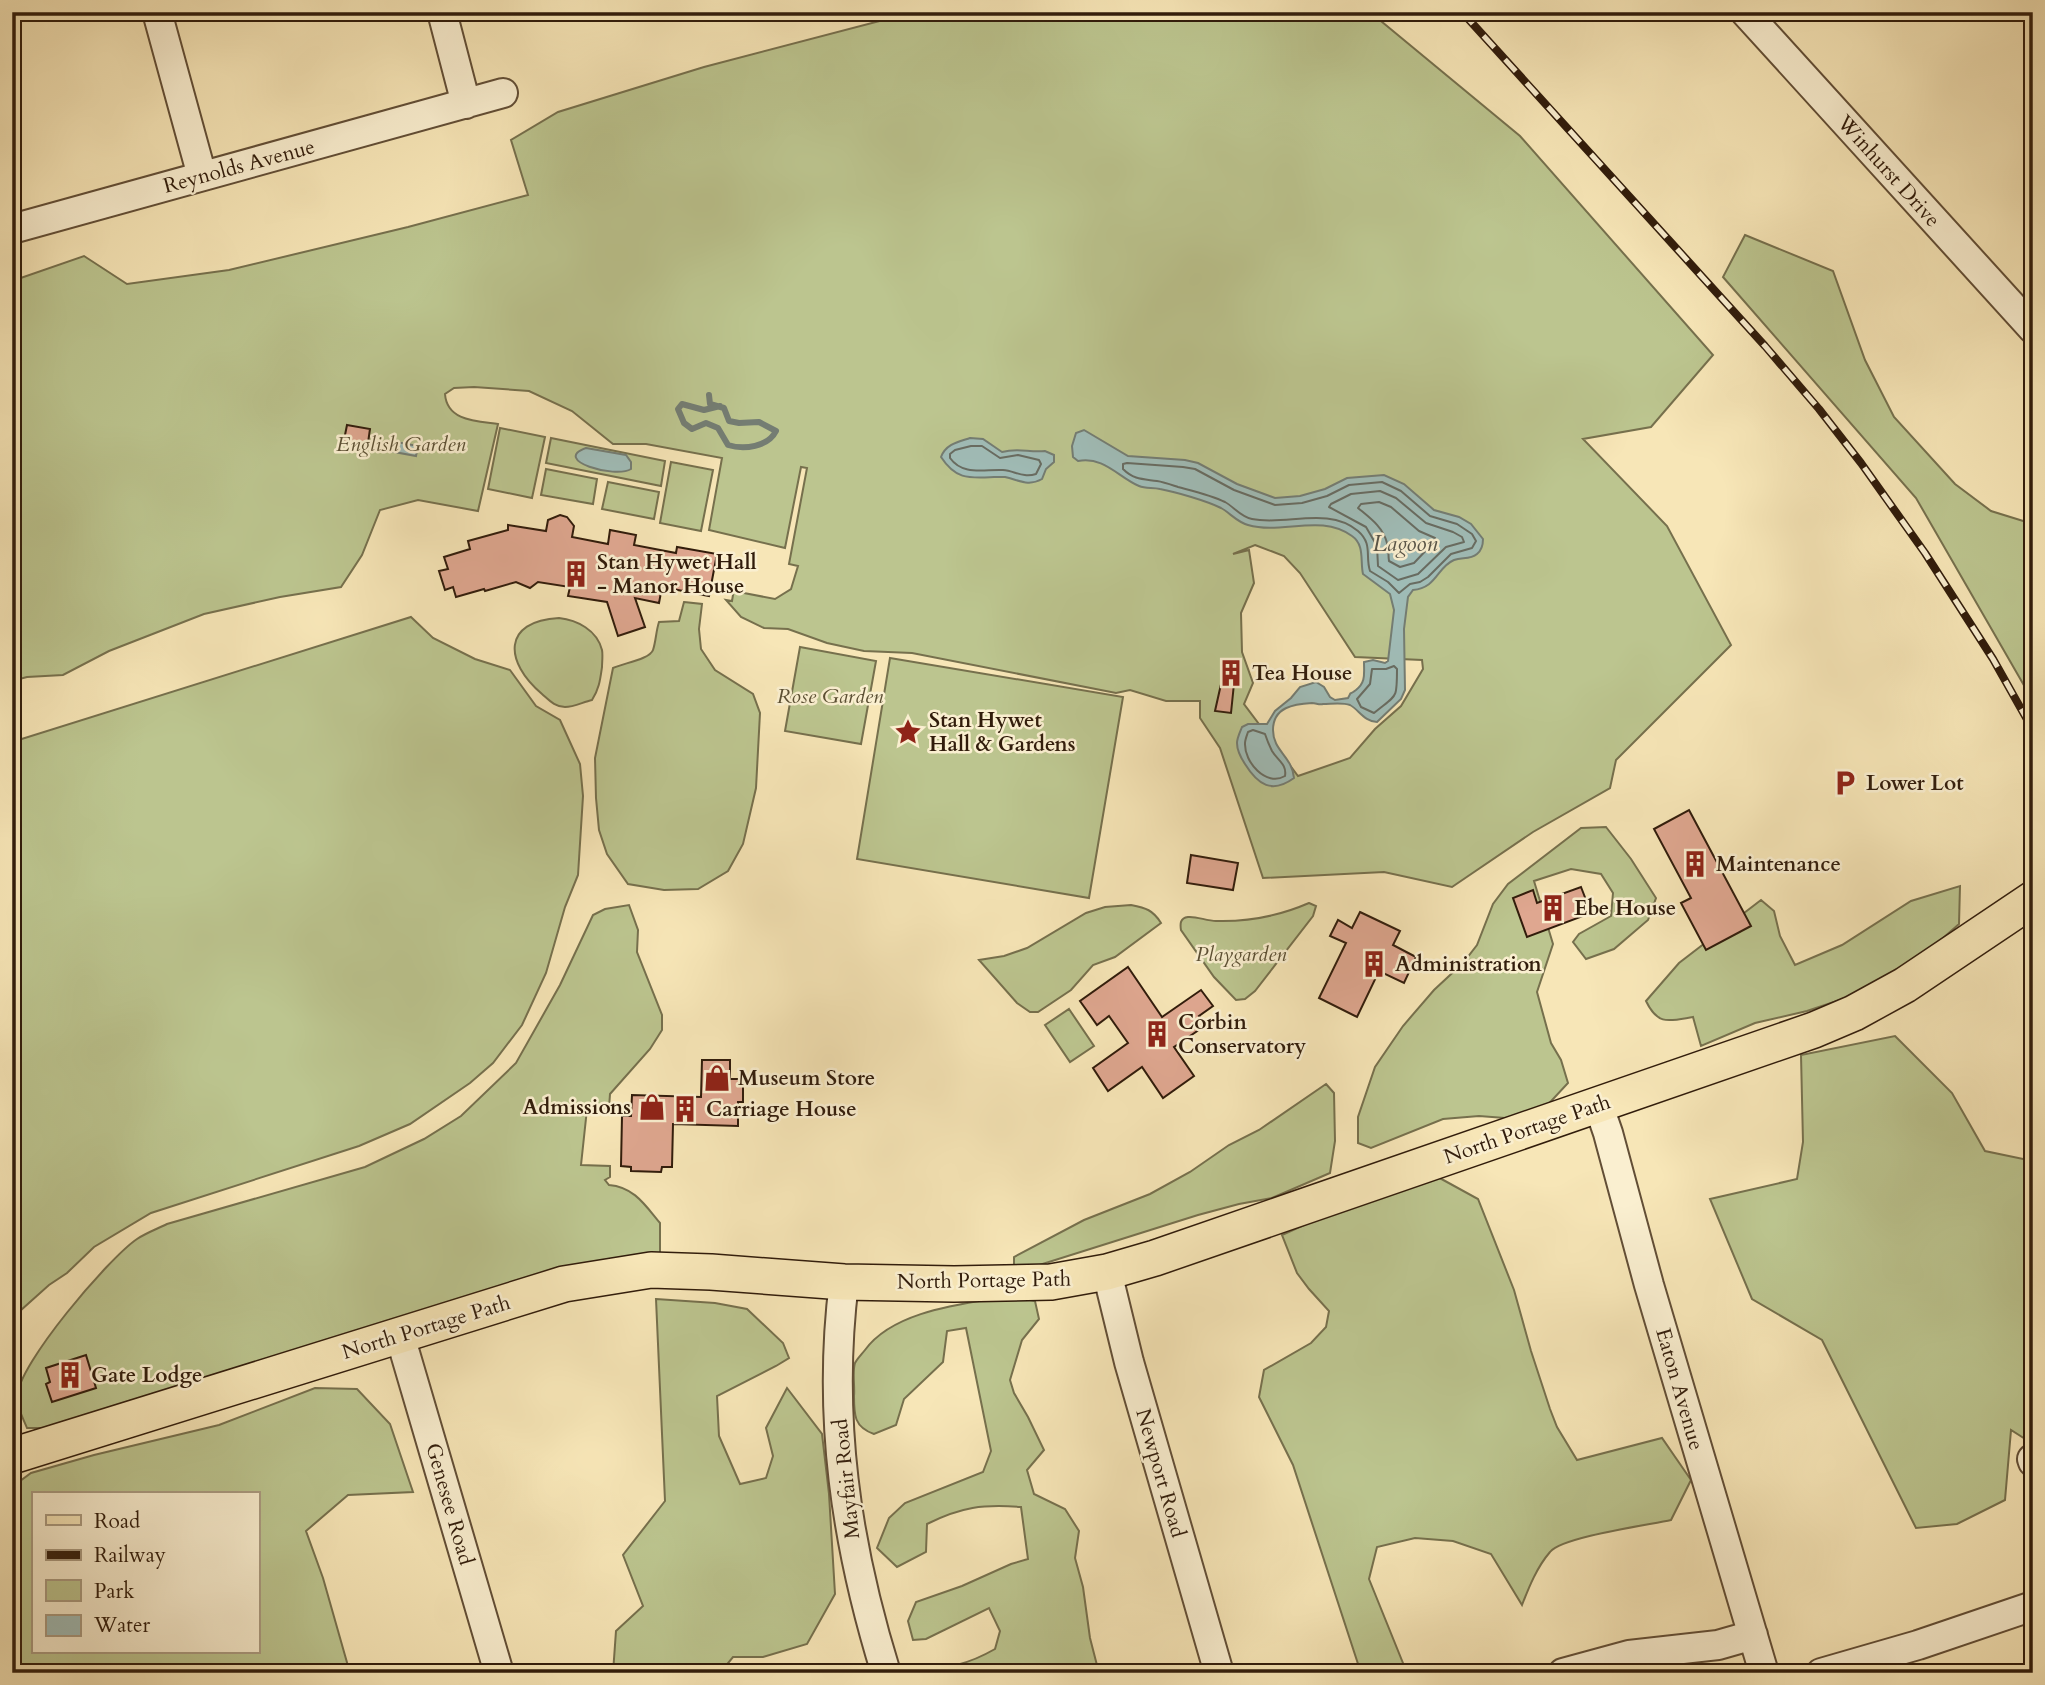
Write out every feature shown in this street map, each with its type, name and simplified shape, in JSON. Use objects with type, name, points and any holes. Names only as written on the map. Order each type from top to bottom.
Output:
[{"type":"main road","name":"North Portage Path","points":[[12,1456],[564,1284],[651,1270],[844,1282],[1007,1284],[1051,1282],[1107,1272],[1155,1258],[1743,1055],[1854,1013],[1905,985],[2033,899]]},
{"type":"street","points":[[157,12],[202,176]]},
{"type":"street","points":[[442,12],[466,104]]},
{"type":"street","name":"Winhurst Drive","points":[[1745,12],[2033,329]]},
{"type":"street","name":"Reynolds Avenue","points":[[12,229],[503,93]]},
{"type":"street","name":"Eaton Avenue","points":[[1598,1104],[1764,1673]]},
{"type":"street","name":"Newport Road","points":[[1107,1272],[1129,1362],[1219,1673]]},
{"type":"street","name":"Mayfair Road","points":[[844,1282],[839,1317],[837,1384],[845,1502],[857,1568],[886,1673]]},
{"type":"street","name":"Genesee Road","points":[[400,1336],[499,1673]]},
{"type":"street","points":[[1821,1673],[1918,1645],[2033,1606]]},
{"type":"street","points":[[1563,1673],[1629,1656],[1718,1645],[1752,1635]]},
{"type":"green space","name":"English Garden","points":[[914,12],[1370,12],[1520,136],[1713,355],[1651,427],[1583,439],[1667,526],[1731,645],[1616,760],[1610,788],[1533,832],[1452,887],[1384,872],[1263,878],[1220,748],[1200,718],[1200,701],[1166,701],[1130,690],[1116,693],[912,653],[864,651],[827,643],[788,629],[764,628],[741,617],[726,600],[732,601],[734,589],[775,599],[791,589],[798,566],[789,564],[807,468],[801,467],[785,548],[709,530],[722,458],[646,444],[613,444],[572,411],[529,391],[474,387],[454,388],[445,394],[451,410],[457,415],[498,424],[478,511],[418,500],[380,510],[362,555],[341,587],[204,614],[109,651],[63,675],[27,677],[12,681],[12,281],[84,256],[127,284],[229,270],[528,195],[511,140],[558,112],[704,67]],"holes":[[[1255,545],[1284,556],[1300,573],[1355,657],[1422,660],[1423,669],[1401,706],[1375,729],[1350,758],[1298,776],[1244,704],[1253,683],[1242,652],[1241,613],[1254,583],[1249,550],[1233,554]]]},
{"type":"green space","points":[[1745,235],[1833,271],[1865,360],[1894,417],[1955,484],[1991,511],[2033,524],[2033,701],[1916,498],[1723,277]]},
{"type":"green space","points":[[500,428],[545,437],[532,498],[488,489]]},
{"type":"green space","points":[[551,438],[665,461],[661,486],[546,463]]},
{"type":"green space","points":[[671,462],[713,470],[701,531],[660,523]]},
{"type":"green space","points":[[546,469],[597,479],[593,504],[541,495]]},
{"type":"green space","points":[[608,482],[659,492],[654,519],[602,509]]},
{"type":"green space","points":[[684,602],[702,604],[699,629],[701,649],[715,670],[753,694],[760,713],[756,788],[743,844],[728,871],[698,889],[664,890],[628,884],[607,854],[599,830],[595,758],[613,668],[651,653],[659,622],[679,621]]},
{"type":"green space","points":[[411,617],[433,638],[475,659],[510,670],[536,706],[560,720],[580,764],[583,796],[578,875],[565,907],[546,973],[522,1025],[493,1063],[470,1083],[410,1124],[359,1146],[151,1213],[94,1247],[12,1321],[12,742]]},
{"type":"green space","points":[[559,618],[573,621],[591,632],[602,652],[600,681],[592,700],[568,707],[555,704],[529,682],[516,657],[515,645],[519,635],[527,627],[540,621]]},
{"type":"green space","name":"Rose Garden","points":[[800,647],[876,661],[861,744],[785,731]]},
{"type":"green space","points":[[890,658],[1123,697],[1089,898],[857,859]]},
{"type":"green space","points":[[1606,827],[1656,898],[1648,920],[1614,949],[1586,959],[1573,942],[1579,934],[1611,916],[1613,893],[1601,874],[1571,869],[1534,881],[1553,944],[1537,992],[1551,1043],[1561,1060],[1568,1083],[1541,1112],[1505,1118],[1479,1116],[1443,1119],[1371,1148],[1358,1143],[1358,1117],[1375,1067],[1403,1026],[1477,945],[1493,904],[1508,884],[1581,828]]},
{"type":"green space","points":[[1960,886],[1959,924],[1910,967],[1846,998],[1807,1011],[1755,1023],[1701,1046],[1693,1017],[1665,1020],[1655,1015],[1646,1001],[1679,963],[1761,900],[1774,911],[1780,936],[1795,965],[1842,945],[1911,901]]},
{"type":"green space","name":"Playgarden","points":[[1309,903],[1316,906],[1313,916],[1255,991],[1245,999],[1236,1000],[1214,977],[1181,930],[1182,920],[1188,917],[1216,921],[1252,919],[1275,915]]},
{"type":"green space","points":[[629,905],[638,930],[637,952],[662,1015],[662,1030],[650,1049],[610,1094],[609,1108],[587,1109],[581,1165],[610,1166],[610,1177],[605,1180],[609,1185],[625,1189],[644,1204],[660,1223],[660,1254],[44,1428],[27,1428],[17,1397],[32,1361],[67,1313],[124,1250],[140,1237],[167,1224],[365,1167],[424,1139],[461,1116],[516,1063],[560,985],[593,915],[605,909]]},
{"type":"green space","points":[[1131,905],[1149,910],[1161,923],[1115,957],[1093,965],[1071,990],[1038,1012],[1030,1012],[1017,1003],[979,960],[1004,956],[1027,948],[1086,913],[1105,907]]},
{"type":"green space","points":[[1069,1009],[1094,1046],[1070,1062],[1045,1025]]},
{"type":"green space","points":[[1895,1036],[1952,1093],[1985,1151],[2033,1161],[2033,1444],[2011,1430],[2005,1500],[1957,1524],[1916,1528],[1822,1340],[1752,1299],[1710,1199],[1797,1179],[1803,1142],[1801,1055]]},
{"type":"green space","points":[[1326,1084],[1334,1093],[1335,1141],[1330,1173],[1272,1198],[1198,1215],[1033,1267],[1014,1268],[1014,1257],[1084,1220],[1150,1194],[1190,1172],[1229,1145],[1259,1130]]},
{"type":"green space","points":[[1436,1176],[1478,1199],[1514,1290],[1550,1409],[1557,1427],[1577,1460],[1662,1438],[1691,1480],[1671,1520],[1571,1541],[1550,1552],[1537,1571],[1522,1605],[1491,1554],[1453,1541],[1415,1538],[1377,1547],[1369,1579],[1407,1673],[1361,1673],[1293,1465],[1259,1397],[1264,1370],[1311,1343],[1326,1327],[1329,1311],[1297,1273],[1282,1235],[1326,1215]]},
{"type":"green space","points":[[1009,1296],[1035,1301],[1039,1319],[1022,1340],[1010,1380],[1044,1450],[1027,1470],[1034,1494],[1065,1509],[1079,1531],[1075,1558],[1099,1673],[918,1673],[919,1670],[967,1662],[995,1649],[1000,1631],[989,1608],[926,1639],[913,1640],[908,1621],[916,1602],[1028,1559],[1021,1507],[972,1508],[927,1524],[926,1552],[897,1567],[877,1548],[889,1518],[905,1503],[983,1472],[991,1451],[966,1328],[947,1331],[943,1362],[904,1399],[896,1425],[874,1434],[862,1428],[856,1420],[855,1363],[878,1337],[911,1317],[951,1306]]},
{"type":"green space","points":[[656,1299],[715,1303],[747,1309],[783,1343],[789,1358],[717,1396],[719,1436],[740,1484],[766,1478],[773,1456],[766,1428],[787,1388],[822,1434],[829,1494],[835,1594],[807,1644],[763,1657],[733,1657],[720,1673],[613,1673],[616,1631],[643,1606],[623,1555],[665,1501]]},
{"type":"green space","points":[[315,1388],[357,1389],[390,1424],[413,1492],[348,1495],[306,1531],[323,1578],[350,1673],[12,1673],[12,1487],[31,1473],[219,1425]]},
{"type":"water","name":"Lagoon","points":[[1084,430],[1128,456],[1198,463],[1237,484],[1275,498],[1300,496],[1325,489],[1347,478],[1384,475],[1404,484],[1434,510],[1459,517],[1471,524],[1483,539],[1479,552],[1472,557],[1448,563],[1432,581],[1413,590],[1408,597],[1404,629],[1405,690],[1401,699],[1377,722],[1344,704],[1312,703],[1286,708],[1277,716],[1273,730],[1276,743],[1290,764],[1294,778],[1279,786],[1260,782],[1238,751],[1237,741],[1242,727],[1248,724],[1267,724],[1275,711],[1300,687],[1316,682],[1335,700],[1348,698],[1363,681],[1364,662],[1388,661],[1394,610],[1390,594],[1363,574],[1359,544],[1340,529],[1314,525],[1274,528],[1248,525],[1208,503],[1167,490],[1139,486],[1103,464],[1078,461],[1073,457],[1072,446],[1076,433]]},
{"type":"water","points":[[970,438],[983,439],[1002,452],[1045,451],[1054,455],[1054,462],[1046,469],[1042,479],[1032,482],[1005,477],[964,476],[952,470],[941,457],[949,446]]},
{"type":"water","points":[[391,441],[418,446],[416,456],[389,451],[386,447]]},
{"type":"water","points":[[586,448],[626,455],[631,462],[631,469],[612,472],[589,467],[576,458],[577,453]]},
{"type":"building","points":[[347,425],[370,429],[367,450],[343,445]]},
{"type":"building","name":"Stan Hywet Hall - Manor House","points":[[560,515],[567,517],[574,526],[572,537],[608,544],[610,530],[636,535],[634,545],[676,553],[677,547],[717,554],[709,596],[662,587],[659,603],[635,598],[645,627],[618,636],[607,602],[568,596],[570,587],[538,582],[530,588],[516,582],[456,597],[453,587],[445,590],[439,571],[448,569],[444,557],[470,549],[468,541],[508,530],[508,525],[546,531],[548,520]]},
{"type":"building","points":[[1226,662],[1236,664],[1231,713],[1215,711]]},
{"type":"building","name":"Maintenance","points":[[1689,810],[1751,926],[1706,950],[1681,903],[1691,898],[1654,829]]},
{"type":"building","points":[[1191,855],[1238,863],[1233,890],[1187,883]]},
{"type":"building","name":"Ebe House","points":[[1581,887],[1591,913],[1527,937],[1513,898],[1533,890],[1537,903]]},
{"type":"building","name":"Administration","points":[[1360,912],[1400,931],[1393,945],[1416,957],[1404,983],[1379,971],[1357,1017],[1319,998],[1346,943],[1330,936],[1338,920],[1352,928]]},
{"type":"building","name":"Corbin Conservatory","points":[[1128,967],[1162,1017],[1201,990],[1213,1006],[1199,1016],[1206,1025],[1174,1047],[1194,1076],[1163,1098],[1142,1067],[1108,1091],[1093,1068],[1128,1043],[1109,1016],[1097,1025],[1080,1001]]},
{"type":"building","name":"Carriage House","points":[[702,1060],[730,1060],[730,1079],[743,1079],[743,1102],[738,1102],[738,1126],[673,1124],[672,1167],[662,1167],[661,1172],[631,1171],[631,1167],[621,1166],[622,1116],[631,1116],[632,1095],[701,1097]]},
{"type":"building","name":"Gate Lodge","points":[[86,1355],[96,1388],[52,1402],[46,1384],[50,1382],[46,1368]]},
{"type":"waterway","points":[[709,395],[710,404],[724,408],[729,421],[759,422],[776,431],[762,444],[748,447],[728,445],[718,428],[706,423],[692,429],[684,423],[678,409],[682,404],[704,410],[720,406]]},
{"type":"railway","points":[[1462,12],[1819,409],[1925,553],[1993,659],[2033,730]]},
{"type":"place","name":"Stan Hywet Hall - Manor House","points":[[576,574]]},
{"type":"place","name":"Tea House","points":[[1231,673]]},
{"type":"place","name":"Stan Hywet Hall & Gardens","points":[[908,732]]},
{"type":"place","name":"Lower Lot","points":[[1845,783]]},
{"type":"place","name":"Maintenance","points":[[1695,864]]},
{"type":"place","name":"Ebe House","points":[[1553,908]]},
{"type":"place","name":"Administration","points":[[1374,964]]},
{"type":"place","name":"Corbin Conservatory","points":[[1157,1034]]},
{"type":"place","name":"Museum Store","points":[[717,1078]]},
{"type":"place","name":"Admissions","points":[[652,1107]]},
{"type":"place","name":"Carriage House","points":[[685,1109]]},
{"type":"place","name":"Gate Lodge","points":[[70,1375]]}]
